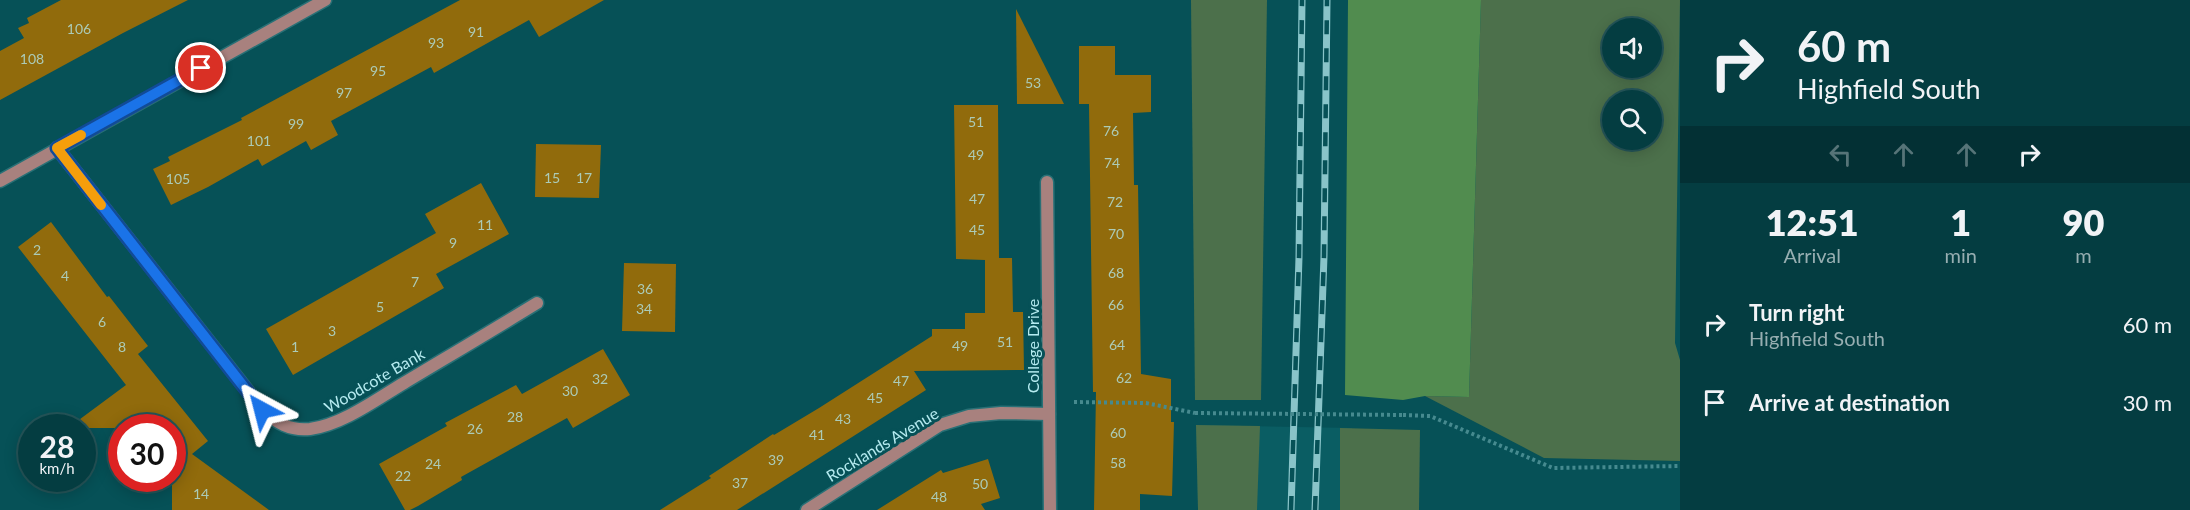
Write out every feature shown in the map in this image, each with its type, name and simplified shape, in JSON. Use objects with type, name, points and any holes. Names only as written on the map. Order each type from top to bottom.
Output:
[{"type":"street","points":[[0,181],[325,0]]},
{"type":"street","name":"Woodcote Bank","points":[[57,148],[262,410],[275,422],[291,428],[308,429],[325,426],[363,408],[537,303]]},
{"type":"street","name":"College Drive","points":[[1047,182],[1050,510]]},
{"type":"street","name":"Rocklands Avenue","points":[[807,510],[940,425],[969,416],[1049,408]]},
{"type":"path","points":[[1049,408],[1146,402],[1195,413],[1430,416],[1553,468],[1680,466]]},
{"type":"shaded area","points":[[1196,425],[1352,428],[1350,510],[1198,510]]},
{"type":"green space","points":[[1191,0],[1267,0],[1261,400],[1195,400]]},
{"type":"green space","points":[[1348,0],[1481,0],[1469,397],[1425,396],[1403,400],[1345,395]]},
{"type":"green space","points":[[1481,0],[1680,0],[1675,343],[1680,360],[1680,461],[1544,458],[1425,396],[1469,397]]},
{"type":"green space","points":[[1196,425],[1260,426],[1257,510],[1198,510]]},
{"type":"green space","points":[[1340,428],[1420,430],[1419,510],[1340,510]]},
{"type":"building","points":[[61,0],[188,0],[0,100],[0,51],[24,38],[18,28],[29,23],[27,18]]},
{"type":"building","points":[[460,0],[604,0],[539,37],[529,20],[434,73],[431,67],[331,121],[338,135],[311,150],[306,141],[262,166],[258,159],[171,205],[153,169],[170,161],[168,157],[242,120],[241,118]]},
{"type":"building","points":[[1016,9],[1064,104],[1017,104]]},
{"type":"building","points":[[1079,46],[1115,46],[1115,75],[1151,75],[1151,112],[1133,113],[1134,185],[1138,185],[1141,374],[1171,379],[1171,422],[1174,422],[1172,496],[1140,494],[1140,510],[1094,510],[1096,392],[1093,392],[1089,104],[1079,104]]},
{"type":"building","points":[[954,105],[998,105],[999,258],[1012,258],[1013,312],[1023,312],[1024,370],[914,371],[926,390],[737,510],[660,510],[711,478],[709,476],[773,434],[819,408],[932,336],[932,329],[965,329],[965,313],[985,313],[985,260],[956,259]]},
{"type":"building","points":[[536,144],[601,145],[599,198],[535,197]]},
{"type":"building","points":[[481,183],[509,234],[436,274],[444,288],[293,375],[266,329],[436,233],[425,214]]},
{"type":"building","points":[[51,222],[107,297],[109,296],[148,346],[138,354],[208,441],[192,454],[269,510],[172,510],[172,492],[186,492],[186,414],[108,414],[108,428],[96,428],[96,414],[87,414],[126,385],[18,247]]},
{"type":"building","points":[[624,263],[676,264],[675,332],[622,331]]},
{"type":"building","points":[[603,349],[630,395],[573,428],[567,418],[461,477],[462,480],[418,506],[405,510],[379,464],[447,426],[445,423],[516,385],[522,394]]},
{"type":"building","points":[[988,459],[1000,498],[981,504],[985,510],[877,510],[941,470],[943,473]]},
{"type":"railway","points":[[1291,510],[1299,257],[1302,0]]},
{"type":"railway","points":[[1315,510],[1324,256],[1327,0]]},
{"type":"slow traffic","points":[[81,135],[57,148],[101,205]]},
{"type":"route","points":[[201,68],[57,148],[262,410]]}]
